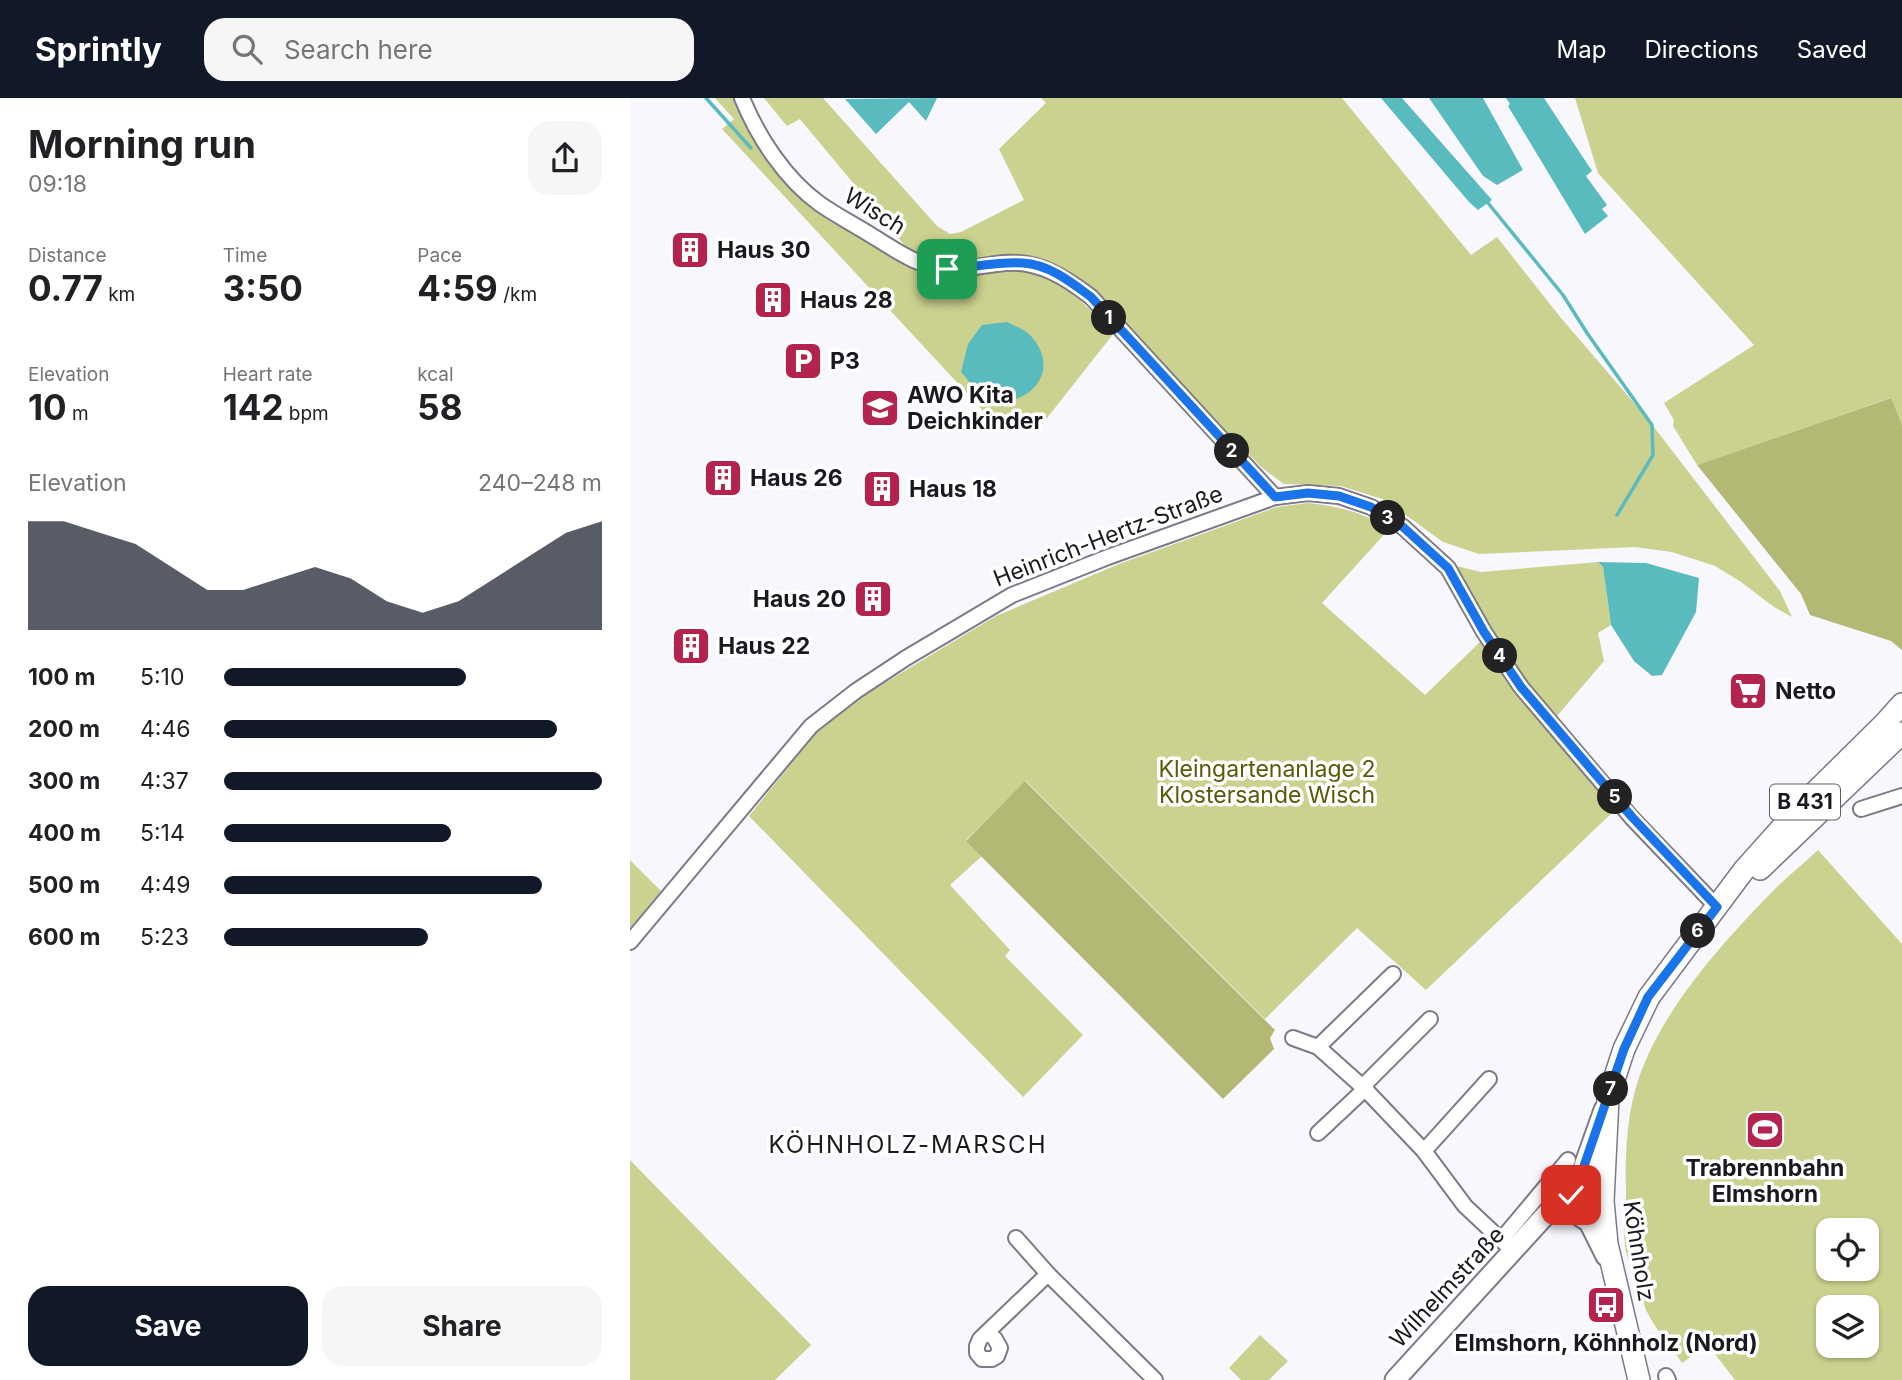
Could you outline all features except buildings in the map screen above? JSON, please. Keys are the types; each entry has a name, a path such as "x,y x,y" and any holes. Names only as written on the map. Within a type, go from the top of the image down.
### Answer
{"main road":[{"name":"B 431","path":"1717,907 1744,870 1786,822 1902,704"},
{"name":"B 431","path":"1717,907 1894,746 1902,733"},
{"name":"Köhnholz","path":"1639,1380 1607,1244 1603,1201 1608,1098 1624,1049 1648,997 1717,907"},
{"path":"1608,1098 1569,1205 1589,1222 1600,1241 1614,1279"},
{"name":"Wilhelmstraße","path":"1400,1378 1507,1246 1569,1205 1591,1208 1603,1201"}],"street":[{"name":"Wisch","path":"742,98 789,176 819,204 902,255 924,265 947,269 1026,263 1048,269 1091,297 1275,497"},
{"name":"Heinrich-Hertz-Straße","path":"630,942 811,726 856,691 943,634 1012,595 1108,557 1275,497 1318,494 1339,496 1371,507 1403,527 1448,568 1484,632 1521,687 1632,817 1717,907"},
{"path":"1861,809 1902,796"},
{"path":"1318,1046 1393,974"},
{"path":"1318,1133 1365,1089 1367,1082 1430,1020"},
{"path":"1293,1038 1318,1046 1365,1089 1424,1151 1465,1206 1507,1246 1568,1160"},
{"path":"1424,1151 1489,1079"},
{"path":"1016,1238 1048,1274 1155,1380"},
{"path":"988,1332 1048,1274"}],"green space":[{"path":"715,98 737,98 816,209 909,266 949,276 1026,269 1060,281 1114,333 1036,432 1020,415 1002,431 722,129 734,119"},
{"path":"764,98 823,98 937,226 950,234 961,232 1024,200 999,149 1046,103 1041,98 1342,98 1471,255 1497,237 1561,318 1647,418 1780,591 1792,617 1715,566 1672,552 1635,547 1479,554 1443,542 1385,500 1341,486 1284,484 1261,467 1115,313 1075,278 1061,269 1030,258 953,264 931,260 914,252 906,247 800,119 787,126"},
{"path":"1575,98 1902,98 1902,425 1890,398 1697,465 1673,426 1674,420 1664,403 1754,345 1598,173"},
{"path":"1891,398 1902,425 1902,650 1891,641 1810,615 1801,594 1697,465"},
{"name":"Kleingartenanlage 2 Klostersande Wisch","path":"1308,503 1350,511 1390,528 1322,603 1425,695 1481,641 1511,686 1615,810 1426,990 1357,928 1265,1019 1026,781 966,840 983,855 950,885 1010,950 1005,956 1083,1035 1023,1097 749,816 816,733 861,697 996,616 1119,564 1277,507"},
{"path":"1598,562 1603,567 1611,625 1598,633 1604,661 1557,716 1524,682 1444,563 1481,572"},
{"path":"1025,781 1275,1030 1270,1038 1274,1049 1223,1099 966,841"},
{"name":"Trabrennbahn Elmshorn","path":"1818,850 1902,944 1902,1380 1735,1380 1708,1345 1682,1363 1646,1310 1641,1286 1627,1255 1624,1233 1628,1126 1634,1094 1645,1062 1656,1038 1686,991 1722,945 1779,885"},
{"path":"630,860 661,891 630,928"},
{"path":"630,1160 811,1345 775,1380 630,1380"},
{"path":"1260,1335 1288,1361 1269,1380 1241,1380 1229,1368"}],"water":[{"path":"937,98 926,121 909,102 876,134 845,99"},
{"path":"1381,98 1402,98 1492,200 1478,210 1469,202"},
{"path":"1429,98 1483,98 1523,170 1497,185 1483,176"},
{"path":"1506,98 1544,98 1592,171 1586,176 1607,205 1602,209 1608,216 1585,234 1508,106 1510,104"},
{"path":"1007,322 1030,335 1040,350 1043,364 1041,376 1034,387 1024,395 1011,400 997,400 980,394 961,372 968,344 982,325"},
{"path":"1598,562 1646,563 1699,578 1696,612 1662,675 1652,676 1634,661 1611,625 1603,567"}],"waterway":[{"path":"706,98 751,148"},
{"path":"1488,203 1563,295 1652,425 1653,455 1617,515"}],"place":[{"name":"Haus 30","path":"690,250"},
{"name":"Haus 28","path":"773,300"},
{"name":"P3","path":"803,361"},
{"name":"AWO Kita Deichkinder","path":"880,408"},
{"name":"Haus 26","path":"723,478"},
{"name":"Haus 18","path":"882,489"},
{"name":"Haus 20","path":"873,599"},
{"name":"Haus 22","path":"691,646"},
{"name":"Netto","path":"1748,691"},
{"name":"Trabrennbahn Elmshorn","path":"1765,1130"},
{"name":"Elmshorn, Köhnholz (Nord)","path":"1606,1305"}],"district":[{"name":"KÖHNHOLZ-MARSCH","path":"908,1145"}],"route":[{"path":"947,269 1005,263 1026,263 1048,269 1091,297 1275,497 1308,493 1339,496 1371,507 1403,527 1448,568 1484,632 1521,687 1632,817 1717,907 1648,997 1624,1049 1583,1169 1562,1198 1571,1195"}]}
